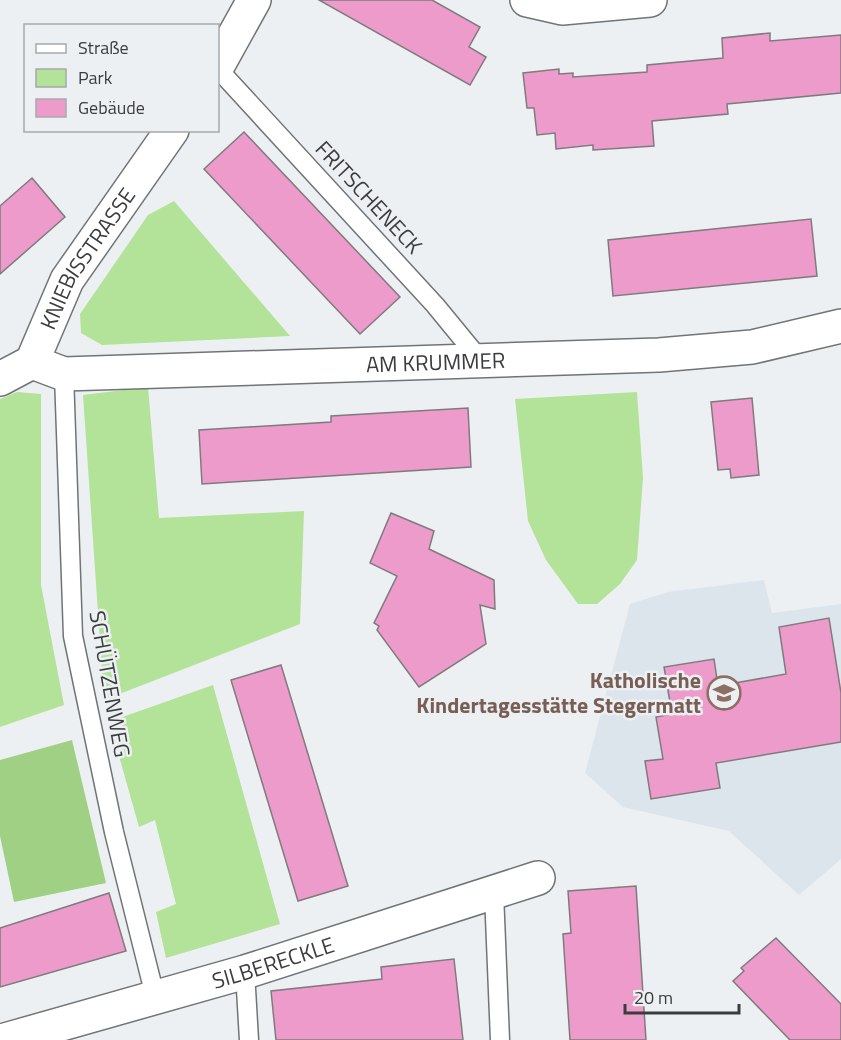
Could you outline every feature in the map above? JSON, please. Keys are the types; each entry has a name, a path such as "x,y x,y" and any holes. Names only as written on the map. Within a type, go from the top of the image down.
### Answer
{"street":[{"path":"527,0 562,8 650,0"},
{"path":"219,65 250,1"},
{"name":"KNIEBISSTRASSE","path":"32,362 67,280 171,132"},
{"name":"AM KRUMMER","path":"32,362 64,374 659,355 752,347 841,326"},
{"path":"0,379 32,362"},
{"name":"SILBERECKLE","path":"5,1040 244,972 538,878"}],"lane":[{"name":"FRITSCHENECK","path":"219,68 435,304 481,361"},
{"name":"SCHÜTZENWEG","path":"64,374 73,636 114,832 155,996"},
{"path":"494,893 500,1040"},
{"path":"244,972 249,1040"}],"shaded area":[{"name":"Katholische Kindertagesstätte Stegermatt","path":"764,580 772,613 841,604 841,859 799,895 729,831 623,807 585,773 630,604 668,592"}],"green space":[{"path":"174,201 290,336 102,345 81,333 80,314 148,215"},
{"path":"148,387 159,518 304,511 300,624 104,700 83,395"},
{"path":"17,392 41,394 41,585 64,705 0,727 0,399"},
{"path":"637,392 643,478 637,560 620,584 597,604 578,604 546,560 528,521 515,399"},
{"path":"213,685 280,924 166,958 156,912 176,904 155,820 139,827 119,756 114,720"},
{"path":"72,740 106,883 14,902 0,836 0,760"}],"building":[{"path":"319,0 432,0 480,27 469,47 486,57 470,85"},
{"path":"770,33 770,41 841,35 841,93 727,104 728,114 652,121 654,146 593,150 593,145 556,149 555,133 537,135 534,108 527,108 523,73 559,69 559,74 573,73 573,77 647,72 647,65 723,58 722,38"},
{"path":"244,132 400,297 360,334 204,169"},
{"path":"32,178 65,217 0,274 0,206"},
{"path":"811,219 817,276 613,296 608,240"},
{"path":"752,398 759,475 731,478 730,469 718,470 711,402"},
{"path":"468,408 471,467 202,484 199,430 331,422 331,416"},
{"path":"391,513 434,531 429,549 494,580 495,609 480,605 486,644 419,687 377,630 379,626 374,623 397,576 370,563"},
{"path":"829,618 841,693 841,742 716,763 720,788 651,799 645,761 663,759 656,717 672,714 664,667 714,659 718,686 786,674 779,627"},
{"path":"281,665 348,886 298,901 231,680"},
{"path":"636,886 646,1040 570,1040 563,934 571,933 568,891"},
{"path":"109,893 126,951 0,987 0,928"},
{"path":"776,938 841,1004 841,1040 790,1040 733,981 744,971 741,968"},
{"path":"454,959 463,1040 276,1040 271,991 382,979 381,967"}],"place":[{"name":"Katholische Kindertagesstätte Stegermatt","path":"724,693"}]}
